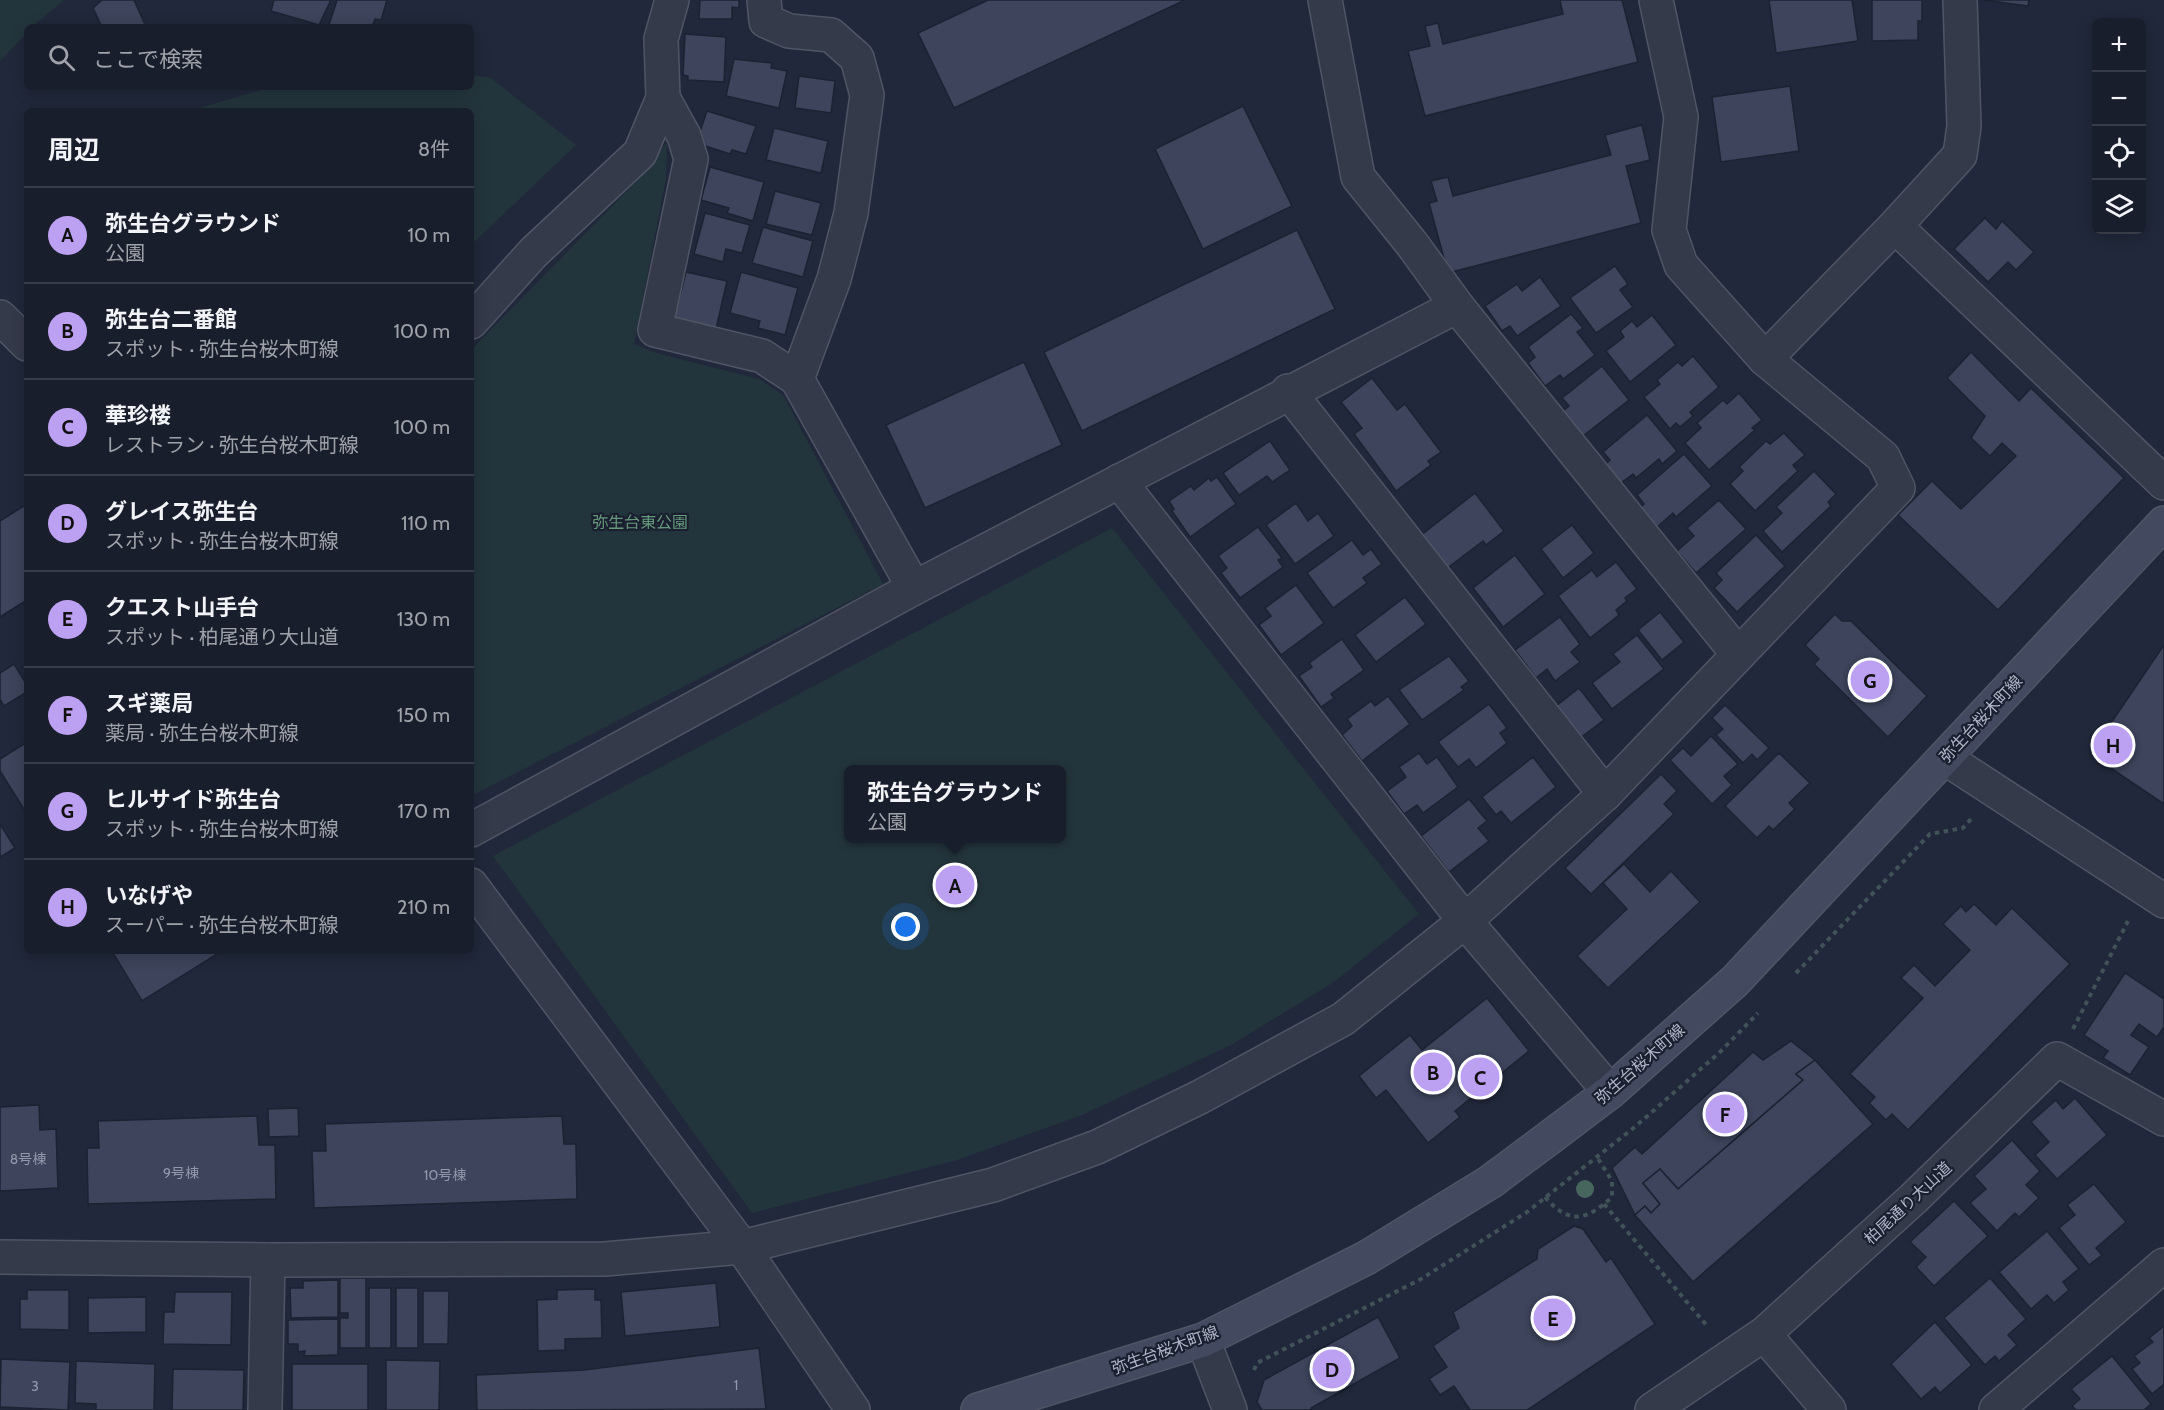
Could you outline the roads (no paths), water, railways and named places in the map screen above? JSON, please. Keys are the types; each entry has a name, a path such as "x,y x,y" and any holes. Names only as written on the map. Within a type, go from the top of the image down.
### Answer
{"main road":[{"name":"弥生台桜木町線","path":"978,1410 1203,1340 1366,1258 1490,1182 1610,1092 1735,981 2164,523"}],"street":[{"path":"474,319 533,254 640,153 663,98 661,39 672,0"},
{"path":"764,0 766,21 789,31 831,35 857,58 867,95 851,213 834,279 797,379"},
{"path":"1325,0 1358,177 1412,244 1457,306 1737,652"},
{"path":"0,1257 268,1260 605,1259 742,1247 993,1185 1097,1147 1200,1097 1343,1019 1465,921 1605,794 1737,652 1898,488 1883,457 1765,359 1681,265 1669,230 1681,117 1656,0"},
{"path":"1765,359 1895,226 1959,155 1964,126 1960,0"},
{"path":"663,98 684,136 691,159 655,330 762,356 797,379 914,588"},
{"path":"1895,226 2164,483"},
{"path":"474,828 914,588 1288,391 1457,306"},
{"path":"0,317 24,341"},
{"path":"1288,391 1605,794"},
{"path":"1119,482 1465,921 1610,1092"},
{"path":"1945,758 2154,895"},
{"path":"474,889 742,1247 853,1410"},
{"name":"柏尾通り大山道","path":"1652,1410 1764,1334 1913,1199 2057,1059 2164,1119"},
{"path":"265,1410 268,1260"},
{"path":"1996,1410 2164,1265"},
{"path":"1764,1334 1828,1410"},
{"path":"1203,1340 1230,1410"}],"place":[{"name":"ヒルサイド弥生台","path":"1870,680"},
{"name":"いなげや","path":"2113,745"},
{"name":"弥生台グラウンド","path":"955,885"},
{"name":"弥生台二番館","path":"1433,1072"},
{"name":"華珍楼","path":"1480,1077"},
{"name":"スギ薬局","path":"1725,1114"},
{"name":"クエスト山手台","path":"1553,1318"},
{"name":"グレイス弥生台","path":"1332,1369"}],"park label":[{"name":"弥生台東公園","path":"640,522"}]}
